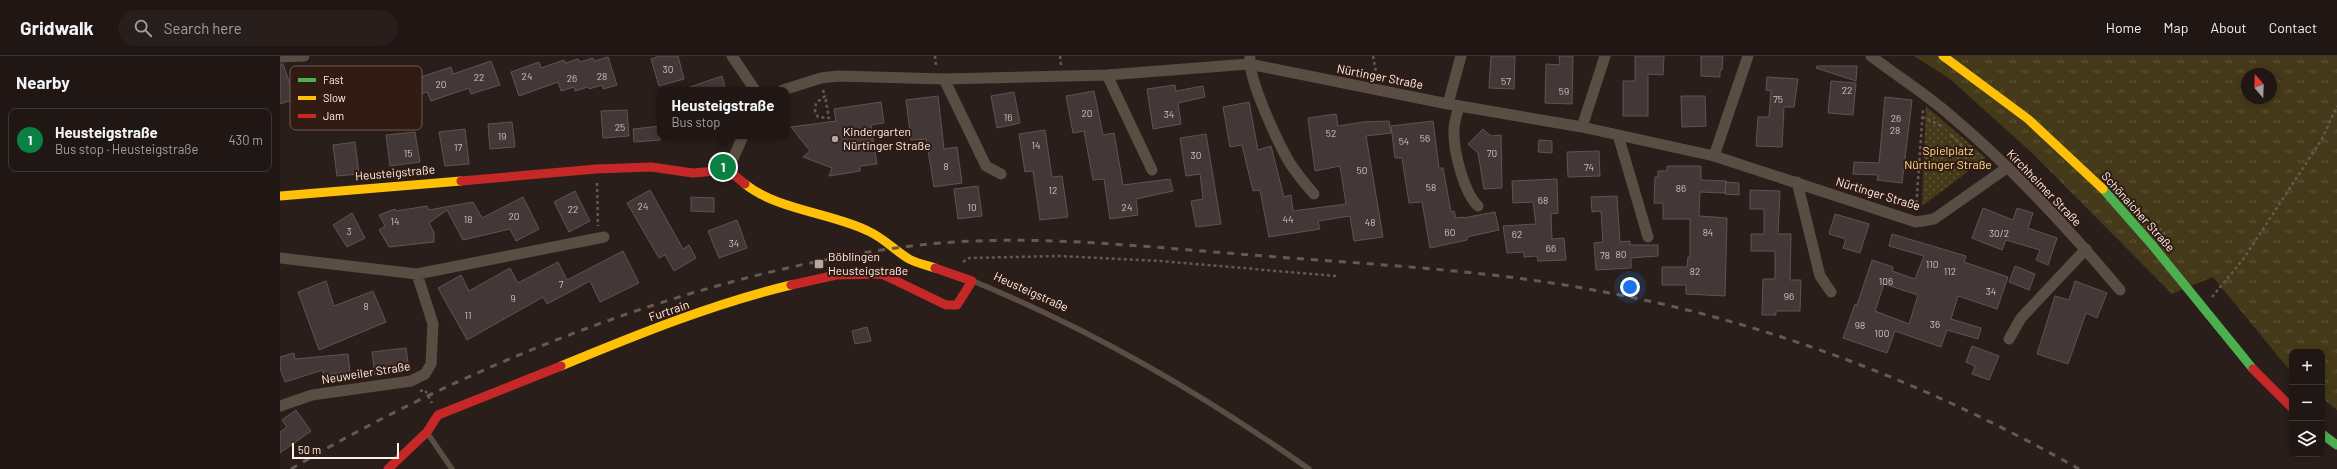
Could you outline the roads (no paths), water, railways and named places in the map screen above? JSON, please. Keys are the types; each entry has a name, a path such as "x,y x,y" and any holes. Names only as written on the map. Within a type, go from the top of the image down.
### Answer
{"street":[{"path":"280,57 304,56"},
{"path":"732,56 753,87"},
{"path":"1448,104 1461,56"},
{"path":"1582,127 1605,56"},
{"path":"1714,156 1748,56"},
{"name":"Kirchheimer Straße","path":"1871,56 1951,115 2008,167 2086,249 2120,290"},
{"name":"Schönaicher Straße","path":"1943,56 1968,72 2031,121 2094,180 2152,244 2254,369 2289,405"},
{"path":"1250,60 1262,101 1285,154 1314,194"},
{"name":"Nürtinger Straße","path":"789,88 821,78 838,76 944,79 1107,75 1250,60 1380,90 1448,104 1582,127 1714,156 1916,222 1934,219 2008,167"},
{"path":"1107,75 1152,170"},
{"path":"944,79 986,166 1001,174"},
{"path":"1459,106 1454,130 1457,154 1466,187 1473,201 1478,206"},
{"path":"1618,135 1648,237"},
{"path":"728,170 742,139"},
{"name":"Heusteigstraße","path":"280,196 596,169 651,167 693,173 728,170 751,189 786,204 867,230 890,243 909,259 972,280"},
{"path":"1797,182 1820,276 1831,292"},
{"path":"280,258 417,274 604,237"},
{"path":"2009,339 2021,318 2086,249"},
{"name":"Neuweiler Straße","path":"280,406 312,395 411,381 425,374 431,364 433,324 417,274"},
{"name":"Furtrain","path":"427,432 438,415 659,326 762,292 836,275 882,274 946,305 957,305 964,296 972,280"},
{"path":"388,469 427,432"},
{"path":"2325,436 2337,445"}],"lane":[{"name":"Heusteigstraße","path":"972,280 1047,312 1161,372 1242,422 1309,469"},
{"path":"427,432 452,469"}],"railway":[{"path":"291,469 359,431 432,394 506,360 583,330 662,303 740,280 819,261 896,248 940,243 1029,240 1118,244 1462,272 1546,282 1652,302 1779,336 1841,358 1962,408 2079,469"}],"place":[{"name":"Kindergarten Nürtinger Straße","path":"835,139"},
{"name":"Heusteigstraße","path":"723,167"},
{"name":"Böblingen Heusteigstraße","path":"819,264"}],"park label":[{"name":"Spielplatz Nürtinger Straße","path":"1948,158"}]}
